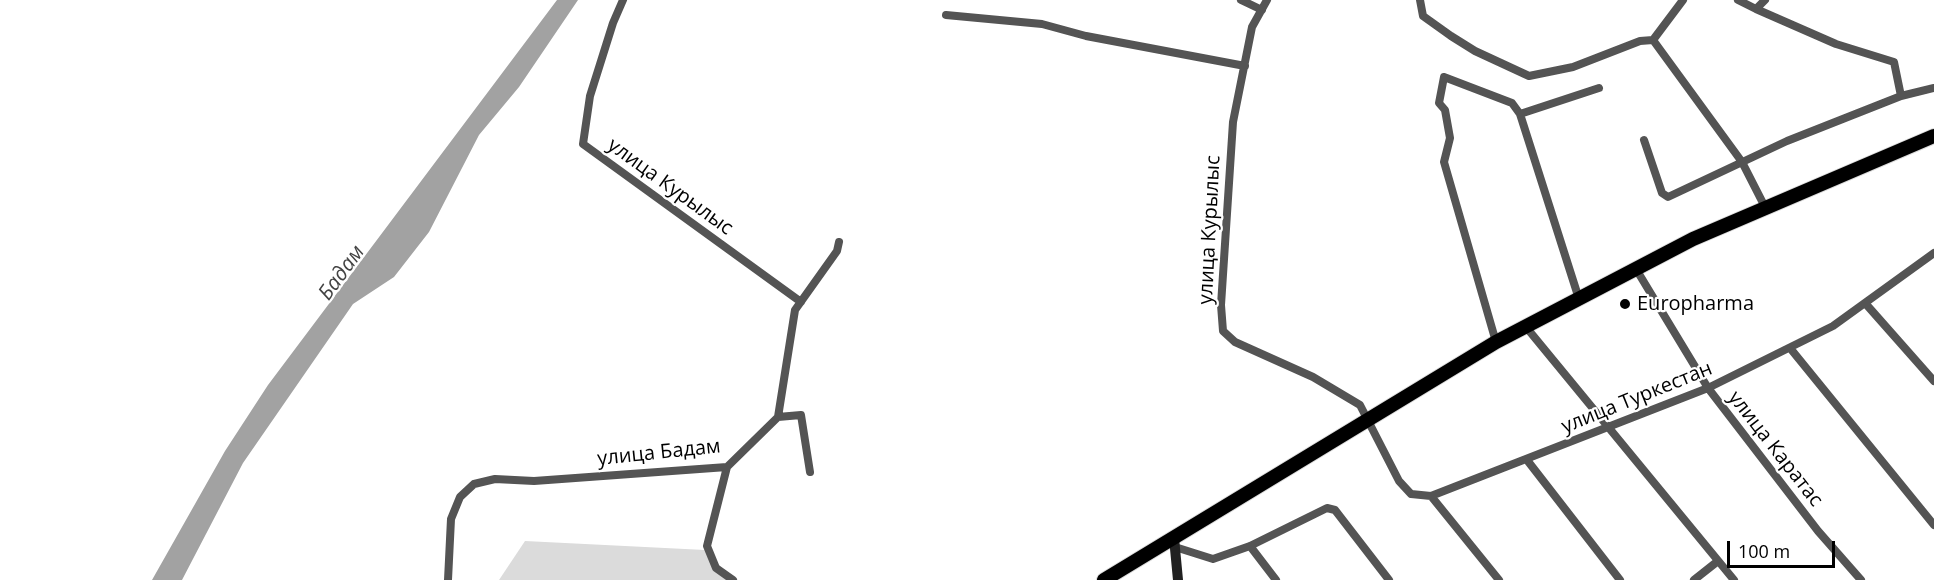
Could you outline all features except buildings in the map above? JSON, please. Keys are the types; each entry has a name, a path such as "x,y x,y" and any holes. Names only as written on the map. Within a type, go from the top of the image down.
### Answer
{"highway":[{"path":"1104,580 1174,542 1367,420 1496,342 1693,239 1934,136"}],"street":[{"name":"улица Курылыс","path":"623,0 613,23 590,96 583,144 801,302"},
{"path":"1241,0 1262,10"},
{"name":"улица Курылыс","path":"1267,0 1252,27 1233,122 1221,305 1223,331 1235,342 1350,396 1360,405 1367,420"},
{"path":"1420,0 1423,16 1451,36 1475,51 1529,76 1573,66 1640,40 1653,40"},
{"path":"1653,40 1683,0"},
{"path":"1738,0 1836,44 1894,62 1900,96"},
{"path":"1756,9 1765,0"},
{"path":"946,15 1042,24 1086,36 1245,66"},
{"path":"1653,40 1742,162 1766,209"},
{"path":"1496,342 1444,162 1450,138 1445,110 1438,103 1444,77 1512,103 1520,114 1580,299"},
{"path":"1520,114 1599,88"},
{"path":"1644,140 1662,193 1668,197 1787,141 1900,96 1934,88"},
{"path":"810,472 801,415 778,417 795,310 837,251 839,242"},
{"name":"улица Туркестан","path":"1431,496 1708,388 1791,348 1833,326 1934,253"},
{"name":"улица Каратас","path":"1636,269 1708,388 1818,531 1861,580"},
{"path":"1865,303 1934,381"},
{"path":"1526,327 1734,580"},
{"path":"1791,348 1934,525"},
{"name":"улица Бадам","path":"448,580 451,519 460,497 474,484 495,478 534,480 727,467 778,417"},
{"path":"1367,420 1399,481 1411,494 1431,496 1499,580"},
{"path":"1527,460 1620,580"},
{"path":"727,467 707,546 716,568 733,580"},
{"path":"1178,580 1174,542 1213,559 1250,546 1327,508 1335,510 1389,580"},
{"path":"1250,546 1276,580"},
{"path":"1694,580 1718,561"}],"shaded area":[{"path":"557,0 578,0 519,87 479,135 429,232 394,277 353,304 243,463 182,580 152,580 225,451 268,385"},
{"path":"525,541 705,550 733,580 499,580"}],"place":[{"name":"Europharma","path":"1625,304"}],"water label":[{"name":"Бадам","path":"342,273"}]}
